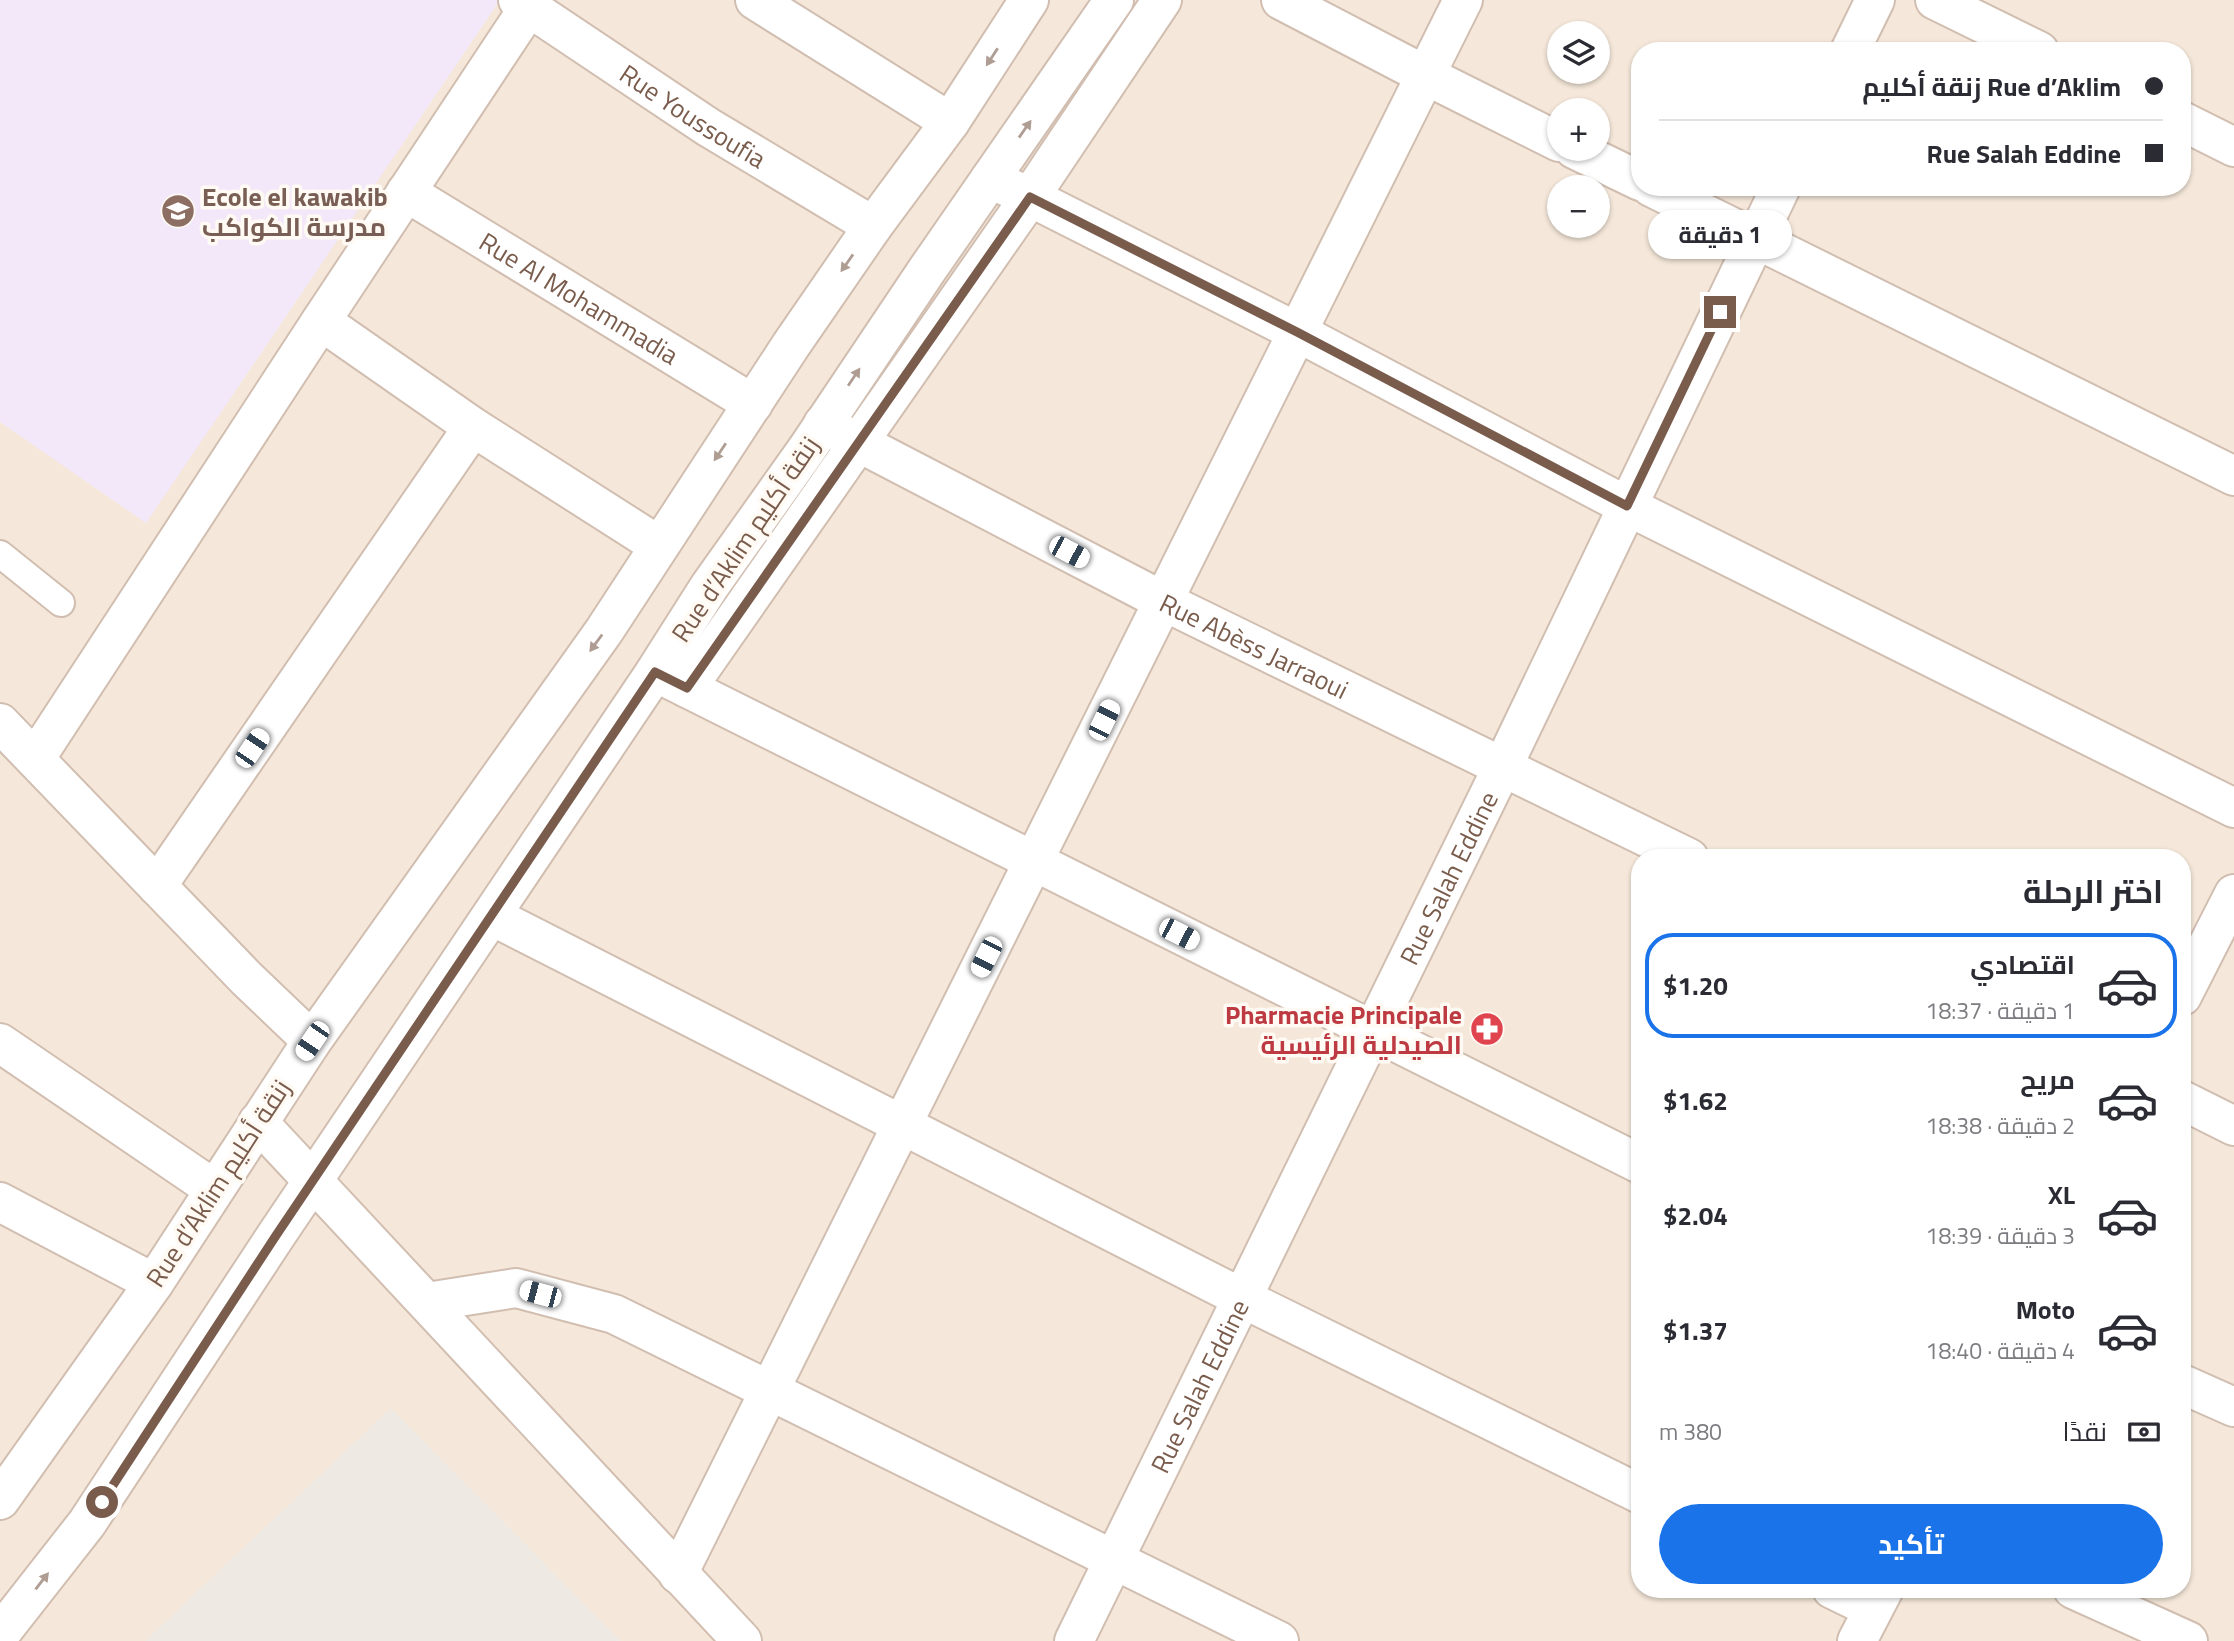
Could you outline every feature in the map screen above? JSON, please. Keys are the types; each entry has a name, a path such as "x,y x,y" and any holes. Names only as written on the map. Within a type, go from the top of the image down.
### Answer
{"street":[{"path":"755,0 950,122"},
{"name":"Rue d’Aklim زنقة أكليم","path":"0,1500 154,1283 312,1041 604,631 658,545 873,226 950,122 1029,0"},
{"name":"Rue d’Aklim زنقة أكليم","path":"0,1634 87,1523 492,916 671,680 709,587 1114,0"},
{"path":"1162,0 1030,197 858,443 671,680 1631,1160"},
{"path":"1281,0 1547,136"},
{"path":"678,1574 1463,0"},
{"path":"1854,42 1875,0"},
{"path":"1935,0 2021,42"},
{"path":"35,759 406,192 524,4"},
{"name":"Rue Youssoufia","path":"524,4 708,127 873,226"},
{"path":"2191,126 2234,147"},
{"path":"1599,161 1631,177"},
{"path":"990,178 1297,332 1627,506 2234,808"},
{"name":"Rue Al Mohammadia","path":"406,192 753,404"},
{"path":"1669,196 2234,477"},
{"name":"Rue Salah Eddine","path":"1074,1641 1503,766 1776,196"},
{"path":"321,321 473,427 658,545"},
{"name":"Rue Abèss Jarraoui","path":"822,424 1163,601 1671,849"},
{"path":"157,886 473,427"},
{"path":"0,723 247,979 312,1041"},
{"path":"2191,978 2234,894"},
{"path":"492,916 1242,1298 1631,1490"},
{"path":"0,1043 214,1189"},
{"path":"2191,1104 2234,1126"},
{"path":"258,1122 742,1641"},
{"path":"0,1202 154,1283"},
{"path":"427,1302 516,1287 614,1314 1279,1641"},
{"path":"2191,1388 2234,1407"},
{"path":"1847,1598 1871,1613"},
{"path":"2093,1598 2188,1641"}],"lane":[{"path":"0,554 61,603"}],"shaded area":[{"path":"0,0 2234,0 2234,1641 0,1641"},
{"name":"Ecole el kawakib مدرسة الكواكب","path":"0,0 500,0 146,523 0,422"},
{"path":"391,1408 621,1641 145,1641"}],"place":[{"name":"Ecole el kawakib مدرسة الكواكب","path":"178,211"},
{"name":"Pharmacie Principale الصيدلية الرئيسية","path":"1487,1029"}],"route":[{"path":"102,1502 275,1237 655,672 687,688 1030,197 1297,332 1627,506 1720,312"}]}
